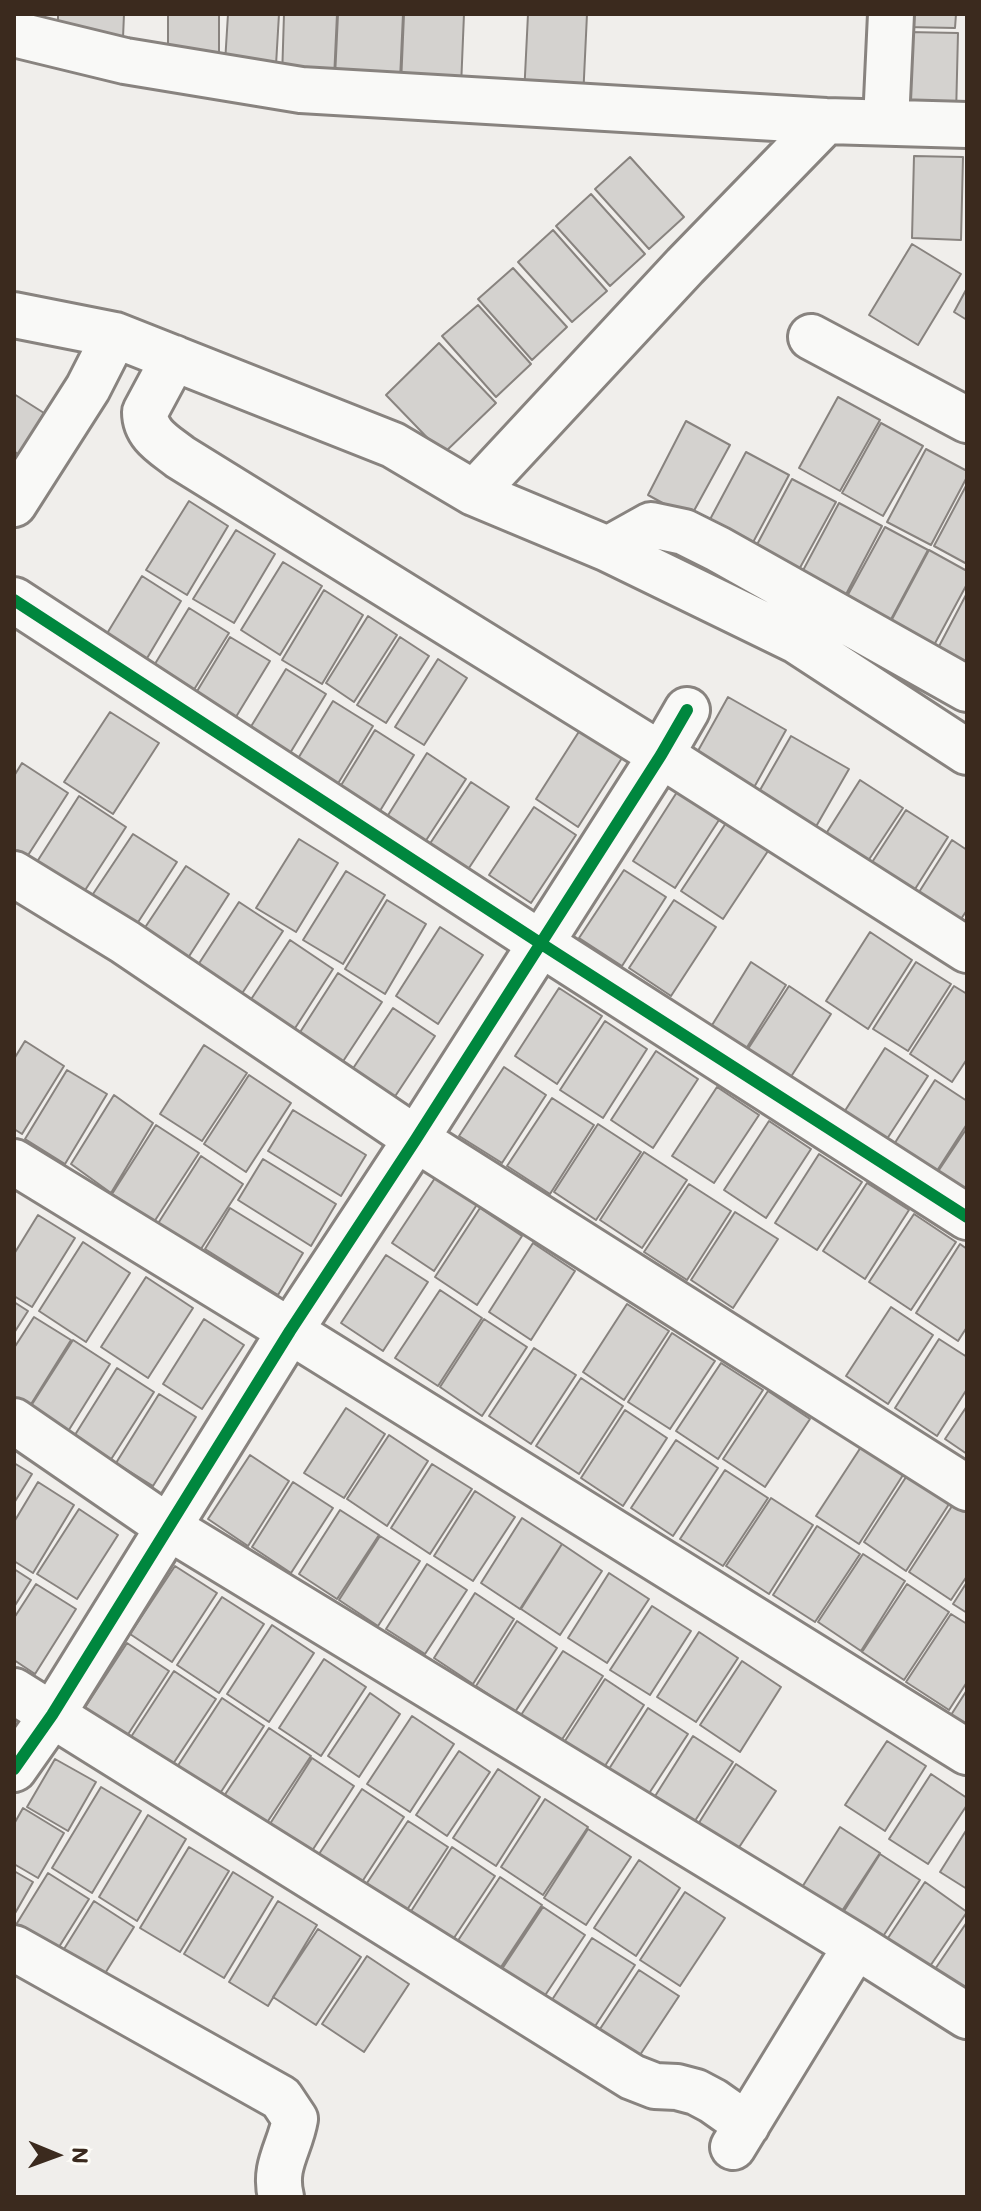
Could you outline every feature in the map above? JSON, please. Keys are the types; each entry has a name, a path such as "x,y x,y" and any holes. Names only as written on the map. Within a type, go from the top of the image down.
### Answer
{"street":[{"path":"886,122 891,14"},
{"path":"14,34 125,61 301,90 826,121 967,125"},
{"path":"474,493 674,278 826,121"},
{"path":"14,315 106,352 174,358 393,445 474,493 608,549 797,641 967,752"},
{"path":"811,337 967,420"},
{"path":"106,352 151,402"},
{"path":"14,504 106,352"},
{"path":"174,358 145,412 151,434 180,457 661,755 967,950"},
{"path":"608,549 651,525 684,532 967,689"},
{"path":"14,600 967,1217"},
{"path":"14,1769 52,1715 290,1331 416,1139 687,710"},
{"path":"14,874 125,942 416,1139 967,1488"},
{"path":"14,1162 967,1752"},
{"path":"14,1421 168,1527 967,2016"},
{"path":"14,1691 632,2077 655,2086 696,2092 713,2101 740,2136 856,1946"},
{"path":"14,1948 281,2098 295,2119 293,2134 279,2166 281,2197"}],"building":[{"path":"58,14 124,14 123,38 58,37"},
{"path":"168,14 219,14 219,63 168,64"},
{"path":"228,14 279,14 276,65 225,63"},
{"path":"284,14 337,14 334,79 282,78"},
{"path":"338,14 403,14 400,80 335,77"},
{"path":"404,14 464,14 461,87 401,84"},
{"path":"528,14 587,14 583,99 524,96"},
{"path":"906,14 956,14 955,28 906,27"},
{"path":"908,32 958,33 956,116 906,115"},
{"path":"914,156 963,157 961,240 912,238"},
{"path":"630,157 684,217 649,249 595,189"},
{"path":"591,194 645,254 610,286 556,226"},
{"path":"553,230 607,291 572,322 518,262"},
{"path":"912,244 961,274 918,345 869,315"},
{"path":"513,268 567,327 532,360 478,299"},
{"path":"967,288 967,320 954,312"},
{"path":"478,305 531,364 496,397 442,336"},
{"path":"439,343 496,403 443,454 386,395"},
{"path":"14,394 44,413 19,455 14,451"},
{"path":"838,397 880,420 840,491 799,468"},
{"path":"686,421 730,445 690,518 648,495"},
{"path":"881,423 923,446 883,516 842,493"},
{"path":"926,449 967,471 967,477 931,545 887,522"},
{"path":"746,452 789,475 750,548 707,525"},
{"path":"792,479 836,502 796,575 753,552"},
{"path":"967,484 967,564 934,546"},
{"path":"189,501 228,526 187,595 146,570"},
{"path":"839,503 882,526 843,600 800,576"},
{"path":"885,527 928,550 889,623 845,600"},
{"path":"236,530 275,554 234,623 193,599"},
{"path":"929,550 967,571 967,584 933,647 890,623"},
{"path":"283,562 322,586 280,655 241,630"},
{"path":"142,576 181,601 140,670 100,645"},
{"path":"324,590 363,615 322,684 282,660"},
{"path":"967,593 967,669 936,652"},
{"path":"189,608 229,633 187,701 147,677"},
{"path":"368,616 397,635 354,702 326,683"},
{"path":"230,637 270,661 228,730 188,706"},
{"path":"400,637 429,656 386,723 357,705"},
{"path":"438,659 467,678 424,745 395,727"},
{"path":"286,669 326,694 284,763 244,738"},
{"path":"728,697 786,730 752,791 694,758"},
{"path":"333,701 373,726 331,795 291,770"},
{"path":"110,712 159,743 113,814 64,782"},
{"path":"375,730 414,755 372,824 332,800"},
{"path":"580,730 622,758 578,827 536,799"},
{"path":"791,736 849,769 814,830 756,797"},
{"path":"427,753 466,779 423,845 385,820"},
{"path":"22,763 68,793 23,863 14,857 14,776"},
{"path":"860,780 903,808 864,867 822,840"},
{"path":"471,782 509,807 465,874 427,848"},
{"path":"677,792 719,820 675,888 633,861"},
{"path":"79,796 126,827 80,898 33,868"},
{"path":"534,807 576,835 531,903 489,875"},
{"path":"906,810 948,837 910,897 867,870"},
{"path":"726,823 768,851 723,919 681,891"},
{"path":"133,834 177,862 133,930 89,900"},
{"path":"299,839 338,863 296,932 256,908"},
{"path":"952,840 967,850 967,910 955,928 914,900"},
{"path":"186,866 229,894 186,961 142,932"},
{"path":"624,870 666,897 622,966 579,938"},
{"path":"346,871 385,895 343,964 303,940"},
{"path":"387,900 426,924 385,994 345,969"},
{"path":"674,900 716,927 671,996 629,968"},
{"path":"239,902 283,931 239,998 196,968"},
{"path":"440,927 483,955 438,1024 396,996"},
{"path":"870,932 912,960 868,1029 826,1001"},
{"path":"290,940 333,969 290,1036 246,1007"},
{"path":"751,962 786,985 744,1052 709,1030"},
{"path":"916,962 951,984 908,1051 873,1029"},
{"path":"338,973 382,1002 338,1069 295,1040"},
{"path":"789,986 831,1014 787,1083 744,1055"},
{"path":"954,986 967,994 967,1059 952,1082 910,1054"},
{"path":"559,988 602,1016 557,1084 515,1056"},
{"path":"393,1008 435,1036 390,1104 348,1076"},
{"path":"605,1021 647,1049 603,1118 560,1090"},
{"path":"25,1041 64,1066 22,1134 14,1129 14,1059"},
{"path":"204,1045 247,1073 202,1141 160,1114"},
{"path":"885,1048 928,1076 883,1145 841,1117"},
{"path":"656,1051 698,1079 653,1148 611,1120"},
{"path":"504,1067 546,1095 502,1163 459,1136"},
{"path":"67,1070 107,1094 65,1164 25,1139"},
{"path":"249,1075 291,1103 246,1172 204,1144"},
{"path":"935,1080 967,1101 967,1124 933,1177 891,1149"},
{"path":"717,1087 759,1115 714,1183 672,1156"},
{"path":"114,1095 153,1123 111,1193 71,1164"},
{"path":"552,1098 594,1125 550,1194 507,1166"},
{"path":"293,1110 366,1155 341,1196 268,1151"},
{"path":"769,1121 811,1149 766,1218 724,1190"},
{"path":"598,1124 641,1152 596,1220 554,1192"},
{"path":"156,1125 199,1153 154,1222 112,1194"},
{"path":"967,1128 967,1201 933,1179"},
{"path":"644,1152 687,1180 642,1248 600,1220"},
{"path":"819,1154 862,1182 817,1250 775,1223"},
{"path":"201,1156 243,1184 199,1252 157,1225"},
{"path":"263,1159 336,1204 311,1246 238,1200"},
{"path":"437,1175 478,1203 434,1271 392,1243"},
{"path":"867,1183 909,1210 865,1279 823,1251"},
{"path":"689,1184 731,1211 687,1280 644,1252"},
{"path":"230,1208 303,1253 278,1295 205,1249"},
{"path":"480,1208 522,1236 477,1305 435,1277"},
{"path":"735,1212 778,1239 733,1308 691,1280"},
{"path":"914,1214 956,1242 911,1310 869,1282"},
{"path":"38,1215 75,1238 32,1307 14,1296 14,1254"},
{"path":"83,1242 130,1273 86,1342 39,1311"},
{"path":"533,1243 575,1271 531,1340 489,1312"},
{"path":"960,1244 967,1249 967,1327 958,1341 916,1313"},
{"path":"386,1255 428,1282 383,1351 341,1323"},
{"path":"146,1277 193,1308 148,1378 101,1347"},
{"path":"440,1290 482,1318 438,1386 395,1358"},
{"path":"14,1302 28,1311 14,1333"},
{"path":"627,1304 669,1331 624,1400 583,1372"},
{"path":"891,1307 933,1335 888,1404 846,1376"},
{"path":"34,1317 71,1340 28,1409 14,1400 14,1348"},
{"path":"204,1319 244,1345 202,1409 163,1384"},
{"path":"484,1319 527,1347 482,1416 440,1387"},
{"path":"672,1333 715,1361 670,1429 628,1402"},
{"path":"939,1339 967,1357 967,1389 937,1436 895,1408"},
{"path":"73,1340 110,1364 67,1433 29,1409"},
{"path":"534,1348 576,1375 531,1444 489,1416"},
{"path":"721,1363 763,1390 718,1459 676,1431"},
{"path":"117,1368 154,1392 110,1461 73,1438"},
{"path":"581,1378 623,1406 579,1474 536,1446"},
{"path":"768,1391 810,1419 765,1487 723,1459"},
{"path":"159,1394 196,1417 153,1486 116,1463"},
{"path":"967,1406 967,1454 945,1439"},
{"path":"346,1408 385,1434 344,1498 304,1473"},
{"path":"625,1410 667,1438 623,1506 581,1478"},
{"path":"389,1435 428,1461 387,1526 347,1499"},
{"path":"676,1440 718,1468 673,1536 631,1508"},
{"path":"861,1447 903,1475 859,1544 816,1516"},
{"path":"250,1455 289,1481 248,1546 208,1519"},
{"path":"14,1463 32,1474 14,1503"},
{"path":"432,1464 472,1489 430,1554 391,1528"},
{"path":"725,1470 768,1498 723,1566 680,1539"},
{"path":"908,1474 951,1501 906,1571 864,1542"},
{"path":"38,1482 74,1505 33,1573 14,1561 14,1522"},
{"path":"293,1482 333,1508 291,1573 252,1547"},
{"path":"475,1491 515,1517 473,1581 434,1556"},
{"path":"771,1498 813,1525 769,1594 726,1566"},
{"path":"954,1503 967,1512 967,1576 951,1600 909,1572"},
{"path":"79,1509 118,1535 77,1599 37,1574"},
{"path":"340,1510 379,1535 337,1599 299,1574"},
{"path":"522,1518 562,1544 520,1609 481,1583"},
{"path":"817,1526 860,1554 815,1622 773,1595"},
{"path":"380,1536 420,1561 378,1626 339,1600"},
{"path":"562,1544 602,1571 560,1635 521,1609"},
{"path":"863,1554 905,1581 861,1651 818,1622"},
{"path":"427,1564 467,1590 425,1654 386,1629"},
{"path":"175,1566 217,1593 172,1662 130,1634"},
{"path":"14,1569 31,1580 14,1607"},
{"path":"609,1573 649,1599 607,1663 568,1638"},
{"path":"967,1582 967,1613 953,1604"},
{"path":"36,1584 76,1609 35,1674 14,1660 14,1618"},
{"path":"907,1584 949,1612 904,1680 862,1652"},
{"path":"475,1593 514,1619 473,1684 434,1658"},
{"path":"222,1597 264,1624 219,1693 177,1665"},
{"path":"652,1606 691,1631 650,1695 610,1670"},
{"path":"951,1614 967,1624 967,1682 949,1710 906,1682"},
{"path":"517,1621 557,1648 515,1712 476,1686"},
{"path":"272,1625 314,1653 269,1722 227,1694"},
{"path":"699,1632 738,1658 696,1722 657,1697"},
{"path":"127,1643 169,1671 125,1739 82,1712"},
{"path":"563,1651 603,1676 561,1741 521,1715"},
{"path":"324,1659 366,1687 321,1756 279,1728"},
{"path":"742,1661 781,1687 740,1752 700,1725"},
{"path":"174,1671 216,1699 171,1767 129,1740"},
{"path":"605,1679 644,1705 603,1769 563,1744"},
{"path":"967,1690 967,1726 951,1715"},
{"path":"370,1693 400,1714 359,1777 328,1756"},
{"path":"222,1698 264,1726 219,1795 177,1767"},
{"path":"648,1708 688,1734 646,1798 607,1772"},
{"path":"412,1716 454,1744 410,1812 367,1784"},
{"path":"269,1728 311,1756 266,1824 224,1796"},
{"path":"693,1736 733,1762 691,1827 652,1801"},
{"path":"887,1741 926,1766 885,1831 845,1805"},
{"path":"459,1751 490,1772 447,1836 416,1815"},
{"path":"312,1758 354,1786 310,1854 268,1827"},
{"path":"55,1759 96,1782 68,1831 27,1807"},
{"path":"736,1764 776,1791 734,1855 695,1829"},
{"path":"498,1769 540,1797 496,1866 453,1838"},
{"path":"931,1774 967,1798 967,1805 928,1864 889,1839"},
{"path":"101,1787 141,1811 92,1893 52,1868"},
{"path":"362,1789 404,1817 360,1885 317,1857"},
{"path":"545,1799 588,1827 543,1895 501,1867"},
{"path":"23,1808 64,1833 38,1878 14,1864 14,1824"},
{"path":"148,1815 186,1839 137,1921 99,1897"},
{"path":"408,1821 448,1847 403,1916 363,1889"},
{"path":"840,1827 880,1853 838,1917 799,1892"},
{"path":"588,1829 631,1857 586,1925 544,1898"},
{"path":"967,1829 967,1889 940,1872"},
{"path":"189,1847 229,1871 180,1952 140,1928"},
{"path":"452,1847 495,1876 450,1944 408,1916"},
{"path":"880,1854 920,1880 878,1944 839,1919"},
{"path":"639,1860 680,1888 636,1956 594,1928"},
{"path":"14,1871 33,1882 14,1915"},
{"path":"233,1872 273,1897 224,1978 184,1954"},
{"path":"48,1873 89,1899 49,1963 14,1928"},
{"path":"500,1877 542,1905 497,1973 455,1945"},
{"path":"925,1882 967,1912 924,1975 882,1947"},
{"path":"685,1892 725,1918 680,1986 640,1960"},
{"path":"94,1901 134,1927 94,1991 54,1965"},
{"path":"278,1901 317,1925 268,2006 229,1982"},
{"path":"543,1907 585,1935 540,2003 498,1975"},
{"path":"967,1922 967,2005 929,1978"},
{"path":"318,1929 361,1957 316,2025 273,1997"},
{"path":"592,1938 635,1965 590,2034 548,2006"},
{"path":"367,1956 409,1984 364,2052 322,2024"},
{"path":"639,1970 679,1996 634,2064 594,2038"}],"cycle path":[{"path":"14,600 967,1217"},
{"path":"14,1769 52,1715 290,1331 416,1139 687,710"}]}
